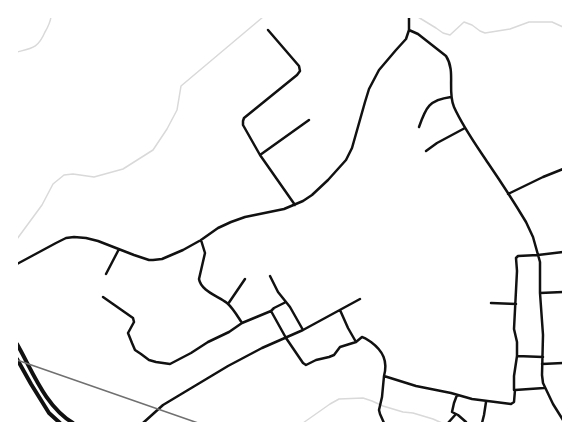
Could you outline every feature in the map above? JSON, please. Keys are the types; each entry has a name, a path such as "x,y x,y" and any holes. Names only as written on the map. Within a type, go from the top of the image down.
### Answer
{"main road":[{"path":"18,346 39,385 56,410 73,423"},
{"path":"17,359 49,412 60,423"}],"street":[{"path":"17,264 66,238 74,237 98,241 149,260 157,260 174,254 201,240 218,228 232,222 245,217 284,209 303,201 312,195 346,160 352,148 364,102 373,81 388,59 406,39 410,30 409,17"},
{"path":"268,30 300,66 300,71 247,115 243,121 245,129 260,155 295,205"},
{"path":"410,30 426,40 448,59 450,67 451,97 454,107 465,128 531,230 536,243 540,271 543,330 542,381 544,388 563,420"},
{"path":"419,127 424,114 432,103 451,97"},
{"path":"260,155 309,120"},
{"path":"426,151 437,143 465,128"},
{"path":"508,194 563,169"},
{"path":"201,240 205,253 199,281 206,289 228,304 242,323"},
{"path":"106,274 119,250"},
{"path":"384,376 416,386 486,402 511,404 514,402 514,376 518,342 514,329 517,271 516,258 518,256 563,252"},
{"path":"270,276 278,292 290,307 303,330"},
{"path":"228,304 245,279"},
{"path":"540,293 563,292"},
{"path":"103,297 133,318 134,322 128,330 128,334 135,350 149,360 165,364 173,364 242,323 286,302"},
{"path":"143,423 163,405 238,360 303,330 360,299"},
{"path":"491,303 516,304"},
{"path":"271,310 286,338 303,363 306,365 316,360 334,355 340,347 356,342 360,338 364,338 380,349 386,368 379,410 384,423"},
{"path":"340,310 356,342"},
{"path":"517,356 543,357"},
{"path":"542,364 563,363"},
{"path":"514,390 544,388"},
{"path":"457,395 452,412 466,422"},
{"path":"482,423 486,402"},
{"path":"448,423 456,414"}],"waterway":[{"path":"17,52 31,48 40,41 48,27 51,17"},
{"path":"17,239 42,205 53,184 64,175 73,174 94,177 123,169 153,150 167,129 177,110 181,86 263,17"},
{"path":"418,17 443,33 450,35 464,22 485,33 510,29 529,22 552,22 563,27"},
{"path":"303,423 339,399 363,398 383,406 403,412 413,413 442,423"}],"railway":[{"path":"17,360 198,423"}]}
